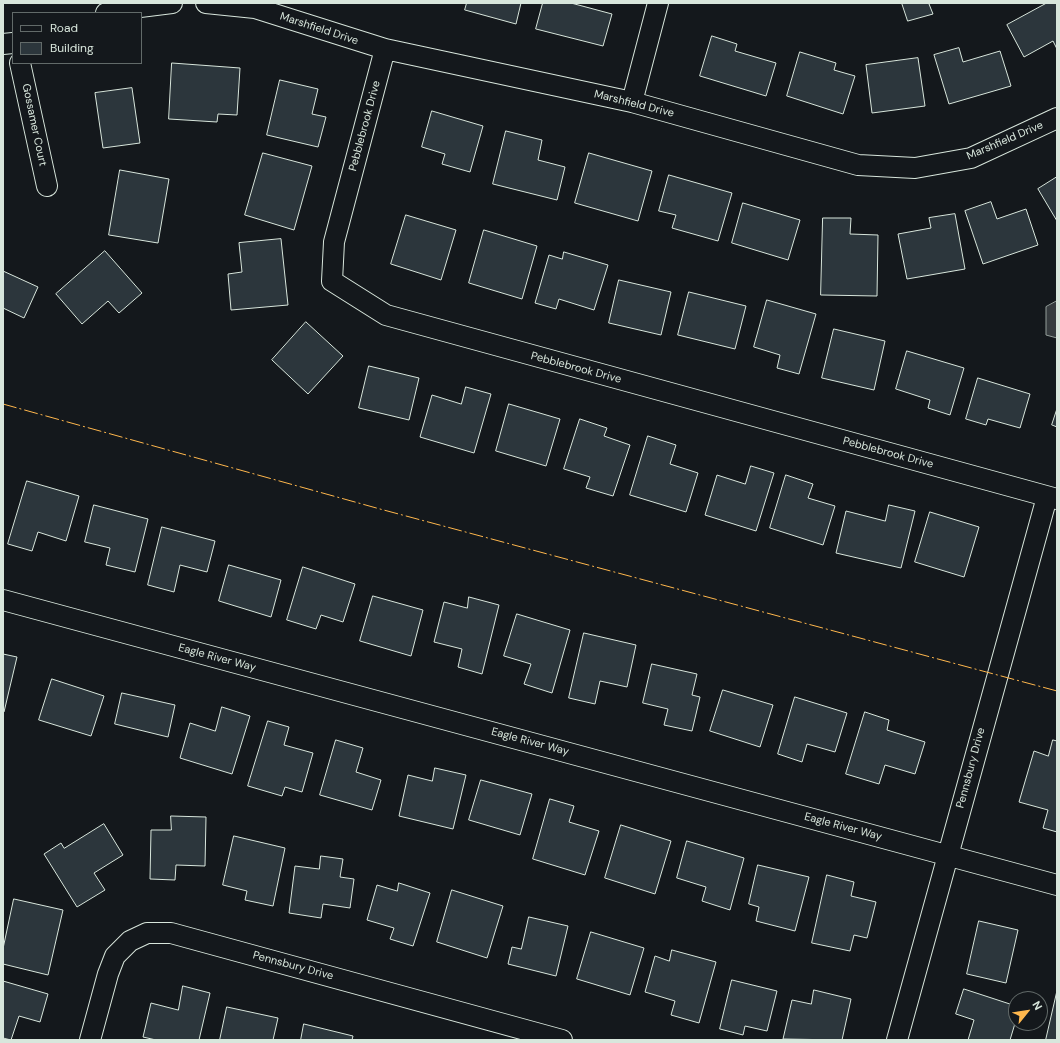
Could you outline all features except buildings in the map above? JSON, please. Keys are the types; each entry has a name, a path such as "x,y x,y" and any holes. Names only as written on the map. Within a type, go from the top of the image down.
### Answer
{"street":[{"path":"109,12 172,3"},
{"name":"Marshfield Drive","path":"206,3 255,8 385,50 632,102 858,166 915,168 971,158 1057,118"},
{"path":"632,102 658,3"},
{"name":"Pebblebrook Drive","path":"385,50 334,242 332,281 386,315 1052,498"},
{"name":"Gossamer Court","path":"20,64 47,186"},
{"name":"Pennsbury Drive","path":"897,1040 947,855 1052,498"},
{"name":"Eagle River Way","path":"3,600 1057,885"},
{"name":"Pennsbury Drive","path":"90,1040 108,974 115,956 130,941 147,933 171,933 562,1040"}],"shaded area":[{"path":"1057,301 1057,338 1046,335 1046,307"}],"power":[{"path":"3,404 380,509 1057,691"}]}
